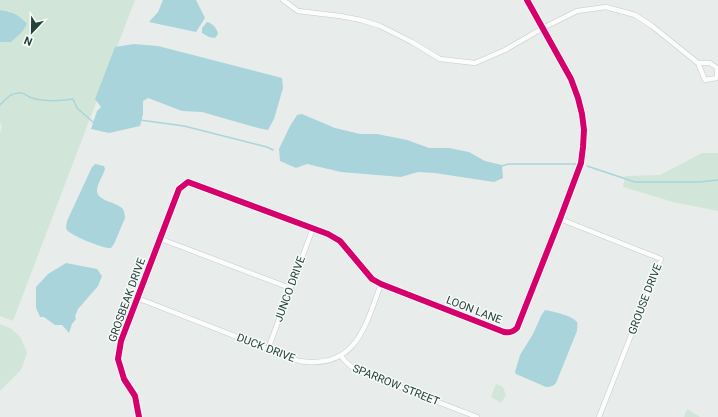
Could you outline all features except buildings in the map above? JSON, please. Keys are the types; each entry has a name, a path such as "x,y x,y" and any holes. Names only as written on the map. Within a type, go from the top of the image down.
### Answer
{"street":[{"path":"283,0 298,11 340,16 361,20 380,26 412,42 440,59 475,63 505,50 543,28 577,11 606,7 635,15 652,26 698,63 705,80 717,78 717,68 710,63 698,63"},
{"name":"LOON LANE","path":"179,189 188,182 328,234 340,241 372,280 504,332 510,333 514,331 519,325 581,163 584,130 578,98 571,79 527,0"},
{"name":"GROSBEAK DRIVE","path":"139,417 135,396 124,379 118,359 121,341 179,189"},
{"name":"GROUSE DRIVE","path":"560,219 661,259 599,417"},
{"name":"JUNCO DRIVE","path":"268,349 313,228"},
{"path":"161,239 290,288"},
{"name":"DUCK DRIVE","path":"137,298 299,361 319,362 341,356 362,334 381,284"},
{"name":"SPARROW STREET","path":"341,356 345,363 360,372 477,417"}],"green space":[{"path":"0,0 135,0 13,321 0,316 0,133 2,127 0,121 0,42 11,42 11,12 0,10"},
{"path":"702,153 718,153 718,211 673,202 623,187 625,176 660,175"},
{"path":"0,324 12,329 21,338 27,353 21,370 0,391"},
{"path":"496,384 503,387 506,395 501,403 491,397"},
{"path":"687,409 700,417 684,417"}],"water":[{"path":"163,0 196,0 205,18 196,32 149,22 158,12"},
{"path":"0,10 15,14 27,24 22,32 11,42 0,42"},
{"path":"207,22 217,30 218,34 215,38 209,37 202,33 202,28"},
{"path":"134,44 158,46 282,78 283,88 274,119 268,130 202,112 182,111 148,98 143,101 143,114 140,126 109,133 91,129 97,111 101,107 95,99 115,47"},
{"path":"302,114 335,128 360,134 377,134 407,140 429,148 449,148 469,152 485,161 502,165 503,178 494,182 435,173 418,172 401,177 341,172 307,164 296,168 280,161 279,149 297,115"},
{"path":"95,164 104,166 105,169 98,186 98,194 100,197 123,209 125,214 125,218 111,248 81,239 70,233 66,228 67,221 92,167"},
{"path":"66,263 97,269 102,276 98,286 78,309 75,316 76,319 72,324 69,333 62,325 55,325 44,317 40,317 36,308 36,287 48,274"},
{"path":"545,310 567,316 577,322 577,331 556,383 552,386 546,387 516,374 515,372 520,355"}],"waterway":[{"path":"0,105 9,96 17,93 22,93 48,101 73,99 77,108 94,123"},
{"path":"140,120 184,126 267,147 273,150"},
{"path":"501,166 509,164 576,164"},
{"path":"587,166 635,182 699,182 718,180"}],"cycle path":[{"path":"139,417 135,396 124,379 118,359 121,341 179,189 188,182 328,234 340,241 372,279 381,284 504,332 511,332 517,328 581,163 584,130 578,98 571,79 527,0"}]}
